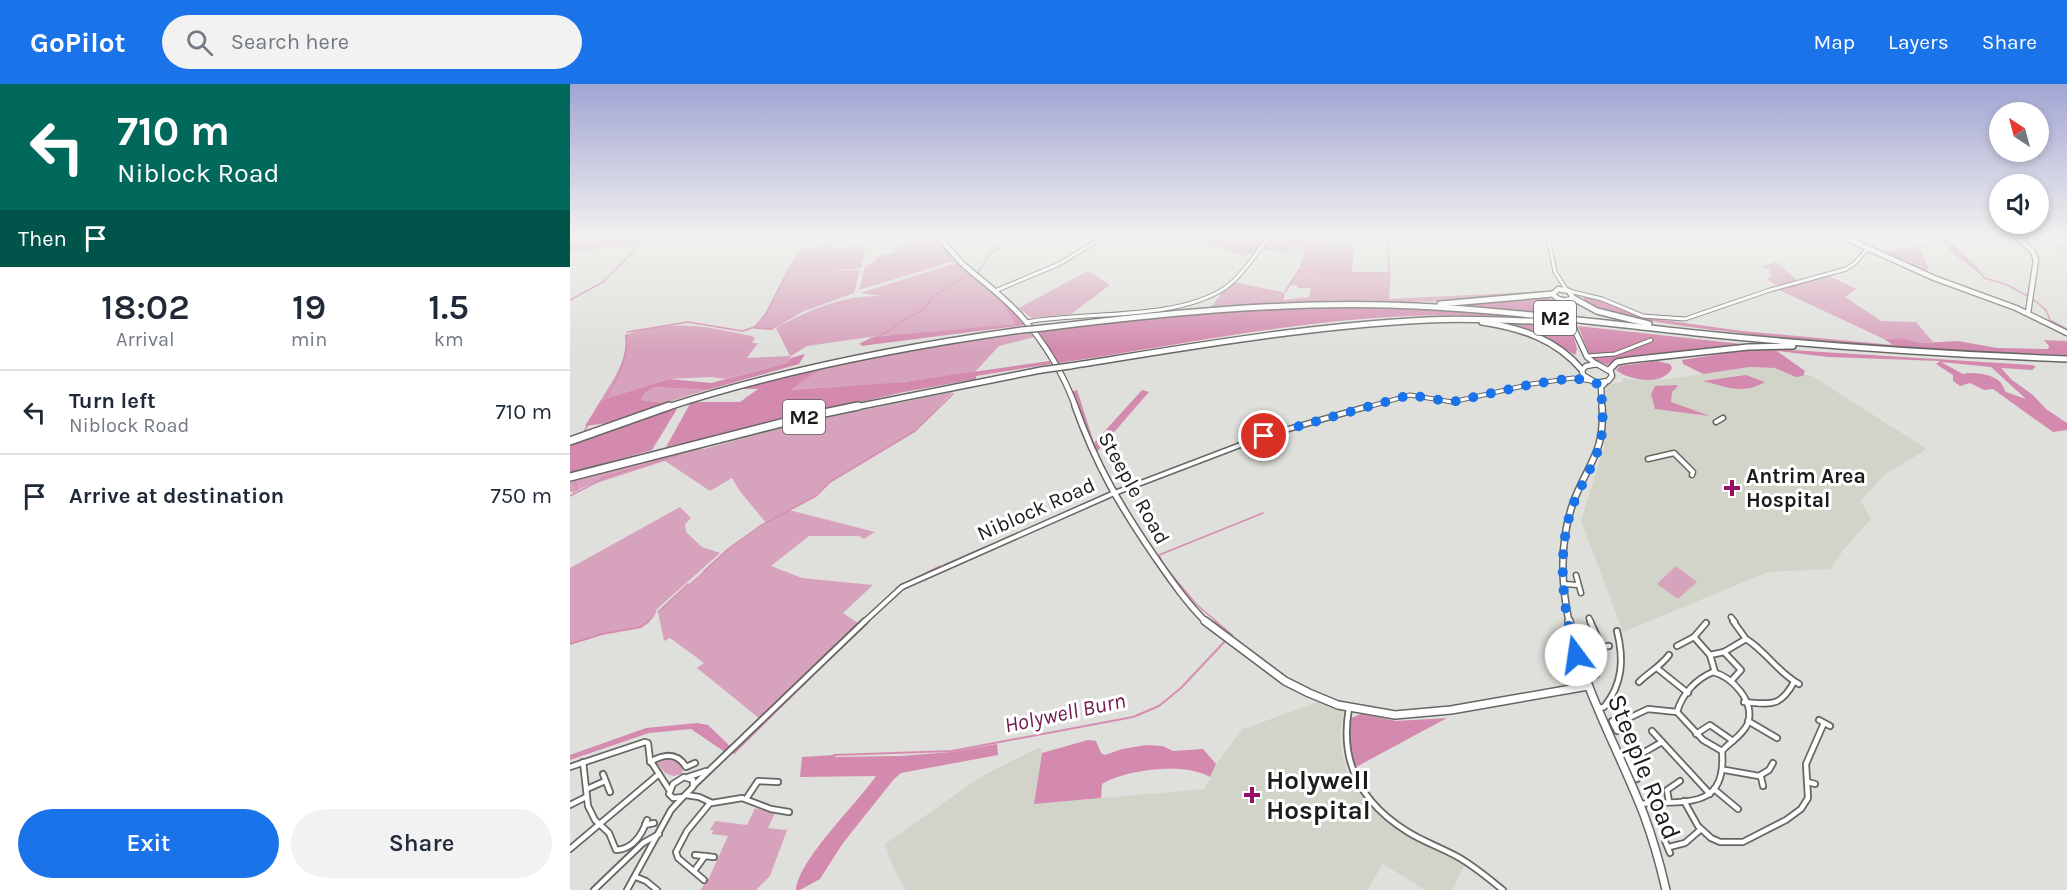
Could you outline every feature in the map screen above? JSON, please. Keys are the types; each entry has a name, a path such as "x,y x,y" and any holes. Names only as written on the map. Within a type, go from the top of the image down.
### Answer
{"highway":[{"path":"1384,305 1442,304 1554,292"},
{"path":"1572,298 1581,304 1633,321 1739,338"},
{"name":"M2","path":"570,441 698,396 812,365 922,344 1022,330 1229,308 1384,305 1491,312 1739,338 1910,352 2067,360"},
{"path":"1409,320 1481,322 1516,329 1555,346 1584,370"},
{"name":"M2","path":"570,477 796,419 912,394 1041,370 1330,327 1409,320 1525,320 1913,355 2067,360"},
{"path":"1609,370 1617,362 1629,360 1748,347 1798,346"}],"main road":[{"path":"1567,306 1572,298"}],"street":[{"name":"Steeple Road","path":"974,274 1027,322 1058,369 1091,452 1114,494 1156,562 1204,621 1293,685 1329,702 1349,708 1395,715 1425,713 1587,686 1654,842 1666,890"},
{"path":"995,291 1035,274"},
{"path":"1027,322 1158,307 1204,297 1233,280 1238,274"},
{"path":"1556,274 1559,283 1568,290 1602,299 1643,316 1665,319 1690,318 1770,290 1832,274"},
{"path":"1924,274 2028,313 2067,333"},
{"path":"2028,313 2034,274"},
{"path":"1554,292 1559,283"},
{"path":"1554,292 1568,290"},
{"path":"1568,290 1572,298"},
{"path":"1554,292 1567,306 1587,357 1609,370 1612,376 1598,383"},
{"path":"1562,300 1580,294"},
{"path":"1587,357 1615,354 1651,339"},
{"path":"1584,370 1587,357"},
{"path":"1584,370 1597,364"},
{"path":"1584,370 1598,383 1602,433 1600,446 1569,515 1565,540 1564,584 1574,649 1587,686"},
{"name":"Niblock Road","path":"1574,378 1584,370"},
{"name":"Niblock Road","path":"671,810 694,785 902,587 1114,494 1264,436 1348,413 1388,399 1410,395 1452,402 1533,384 1574,378 1598,383"},
{"path":"1716,422 1723,418"},
{"path":"1648,459 1674,453 1693,472 1692,475"},
{"path":"1576,575 1581,593"},
{"path":"1564,584 1578,585"},
{"path":"1731,617 1746,639 1770,656 1797,683 1779,703 1744,702"},
{"path":"1589,618 1601,645"},
{"path":"1677,645 1694,638 1706,622"},
{"path":"1597,708 1604,707 1612,697 1623,666 1617,631"},
{"path":"1694,638 1710,655 1715,672"},
{"path":"1710,655 1724,652 1746,639"},
{"path":"1574,649 1610,646"},
{"path":"1589,648 1589,665 1597,676"},
{"path":"1724,652 1741,670 1732,680"},
{"path":"1639,682 1648,672 1658,669 1669,655"},
{"path":"1658,669 1688,693"},
{"path":"1677,712 1680,701 1706,674 1715,672 1732,680 1739,688 1748,721 1774,736 1776,729"},
{"path":"1349,708 1343,729 1348,764 1369,798 1403,829 1465,860 1503,890"},
{"path":"1614,726 1648,709 1677,712 1696,734 1708,744 1722,751"},
{"path":"1722,751 1748,721"},
{"path":"1684,801 1691,819 1700,830 1724,842 1734,844 1745,841 1798,814 1808,798 1806,760 1821,721 1830,726"},
{"path":"1696,734 1710,725 1733,741"},
{"path":"1652,731 1712,792 1738,809"},
{"path":"570,767 643,742 648,743 650,762 662,776 670,794 671,810 660,834 627,890"},
{"path":"1628,758 1641,754 1662,742"},
{"path":"1639,804 1703,799 1712,792 1725,770 1722,751"},
{"path":"1625,752 1637,778"},
{"path":"650,762 671,755 680,757 687,767 695,764"},
{"path":"583,762 586,798 592,816 609,833 618,851 639,838 646,823 654,823"},
{"path":"1725,770 1761,777 1768,772 1773,763"},
{"name":"Niblock Road","path":"662,776 680,779 715,766"},
{"path":"746,799 761,773"},
{"path":"603,774 610,792"},
{"path":"570,852 599,824 662,776"},
{"path":"688,777 693,780 699,797"},
{"path":"1761,777 1763,786"},
{"path":"670,794 680,779"},
{"path":"587,789 605,781"},
{"path":"758,781 778,782"},
{"path":"1670,802 1667,790 1680,781"},
{"path":"1808,782 1815,784"},
{"path":"670,794 676,799 685,796 699,797 710,803 736,798 746,799 758,805 787,809"},
{"path":"570,805 586,798"},
{"path":"704,880 678,858 676,849 687,831 710,803"},
{"path":"1665,841 1670,850 1685,843 1700,830"},
{"path":"594,890 643,843 653,835 660,834"},
{"path":"695,855 714,857"},
{"path":"694,871 705,856"},
{"path":"636,877 646,881 657,890"}],"shaded area":[{"path":"786,274 859,274 854,293 802,312 772,330 753,328 761,321"},
{"path":"863,274 913,274 859,290"},
{"path":"922,274 971,274 1002,303 1017,324 876,336 807,346 791,356 789,363 726,379 711,377 669,379 601,400 615,377 625,353 625,335 659,327 703,327 755,338 752,343 758,343 747,358 790,356 776,328 801,315 840,301 881,296 860,293"},
{"path":"1083,274 1092,274 1110,285 1071,314 1034,318 1019,308"},
{"path":"1296,274 1391,274 1389,299 1549,291 1463,301 1211,307 1222,293 1220,292 1233,282 1282,292 1283,300 1309,297 1311,288 1289,285"},
{"path":"1770,274 1789,274 1799,282 1777,286 1766,278 1773,277"},
{"path":"1829,276 1856,289 1845,297 1881,321 1916,322 1933,342 1921,343 1903,338 1884,339 1777,289"},
{"path":"975,277 1015,310 1026,325 861,346 872,337 1016,324 1002,303"},
{"path":"1586,296 1649,318 1742,331 1893,345 1884,339 1903,338 1921,343 1958,341 1997,348 2048,349 2049,346 2044,340 2067,341 2067,355 1857,345 1712,330 1654,321 1598,308 1580,301"},
{"path":"1548,298 1560,302 1564,315 1454,305"},
{"path":"1312,306 1370,306 1504,315 1504,317 1448,315 1336,321 1225,336 1059,363 1039,332 1160,316"},
{"path":"1506,323 1571,328 1577,349 1575,355 1535,331"},
{"path":"1578,326 1751,345 1632,356 1607,365 1591,358"},
{"path":"1030,332 941,345 821,369 790,390 903,382 1049,361 1051,364 976,376 976,379 904,392 666,447 691,402 740,402 758,389 736,389 809,370 919,348"},
{"path":"1030,333 1034,337 999,346 974,373 893,383 789,390 821,369 941,345"},
{"path":"1775,349 2032,365 2036,367 2032,370 2001,368 2046,409 2067,423 2067,430 2053,432 1993,389 1984,390 1970,383 1960,386 1953,381 1953,375 1936,364 1940,361 1828,357 1777,351 1805,371 1803,376 1796,377 1775,368 1750,367 1703,374 1683,364 1682,360 1739,351","holes":["1941,362 1991,367 2026,399 2006,392 1994,377 1977,373 1963,374"]},
{"path":"805,354 799,364 707,390 654,387 644,394 641,400 665,403 608,423 585,426 601,400 669,379 711,383 788,363 791,358"},
{"path":"1657,361 1670,364 1672,368 1668,374 1646,380 1629,377 1616,370 1620,366"},
{"name":"Antrim Area Hospital","path":"1751,367 1775,368 1812,376 1927,449 1884,475 1861,501 1871,519 1830,569 1768,572 1623,632 1581,521 1604,447 1604,392 1607,385 1622,382 1623,378 1668,379"},
{"path":"1746,375 1765,382 1742,389 1703,381"},
{"path":"1655,386 1678,386 1672,392 1671,402 1710,416 1655,409 1651,394"},
{"path":"654,387 707,390 665,403 641,400 644,394"},
{"path":"1077,390 1094,443 1142,390 1149,392 1095,454 1071,392"},
{"path":"953,392 915,431 830,482 816,496 789,510 875,532 864,539 859,536 809,536 771,566 802,578 873,585 843,613 858,623 760,719 697,668 704,663 670,638 664,641 658,612 728,549 766,523 732,478 710,491 665,461 584,487 573,493 570,491 570,481 659,455 704,449 804,422"},
{"path":"674,406 677,409 652,450 570,473 570,443"},
{"path":"680,507 691,518 685,524 686,532 702,547 720,553 657,609 655,615 641,627 600,634 570,644 570,568"},
{"path":"1676,566 1697,582 1678,599 1657,584"},
{"name":"Holywell Hospital","path":"1321,701 1344,708 1340,733 1347,771 1359,791 1373,807 1402,831 1465,864 1452,890 1425,890 1383,864 1367,890 906,890 893,867 885,844 982,776 1040,747 1042,751 1034,804 1205,789 1216,764 1243,729"},
{"path":"1361,714 1396,721 1447,718 1356,767 1351,756 1348,730 1351,718"},
{"path":"697,723 708,725 731,747 725,752 691,729 649,733 570,760 570,755 646,728"},
{"path":"1088,740 1096,741 1101,753 1105,755 1122,749 1146,745 1163,746 1173,751 1203,749 1216,764 1210,777 1186,770 1140,771 1102,784 1101,798 1034,804 1042,753"},
{"path":"997,744 998,755 901,773 843,843 820,879 796,890 799,878 817,848 876,776 800,777 802,757 901,756 951,752"},
{"path":"667,757 674,758 683,765 682,774 673,776 665,773 656,763"},
{"path":"755,808 775,813 768,828 787,830 770,876 756,890 700,890 709,878 728,836 711,834 714,830 710,830 715,821 747,825"}],"waterway":[{"path":"570,300 603,282 611,274"},
{"path":"627,332 688,322 742,331 755,327 766,314 786,274"},
{"path":"1285,292 1296,274"},
{"path":"1981,274 1984,278 2005,284 2028,296"},
{"path":"934,296 966,276 973,275"},
{"path":"1282,300 1284,294"},
{"path":"860,344 890,331 895,325 924,309 933,297"},
{"path":"2033,299 2046,310 2050,320 2067,329"},
{"path":"755,328 772,329"},
{"path":"585,430 619,372 624,360 626,335"},
{"path":"698,434 740,416 744,410 761,401 775,389 799,381 821,368"},
{"path":"704,571 728,549 760,526 816,496 830,482 915,431 953,394"},
{"path":"577,467 576,456 581,443"},
{"path":"570,496 606,477 678,455"},
{"path":"575,480 577,490"},
{"name":"Holywell Burn","path":"1162,562 1159,555 1263,513"},
{"path":"944,565 983,548"},
{"path":"896,588 940,566"},
{"name":"Holywell Burn","path":"1166,568 1196,604 1217,622"},
{"path":"658,612 688,584"},
{"path":"647,622 653,617"},
{"path":"570,644 602,634 641,627 649,621"},
{"name":"Holywell Burn","path":"1215,621 1232,635 1230,636"},
{"name":"Holywell Burn","path":"834,755 952,751 1133,717 1159,706 1181,688 1227,639"},
{"path":"734,753 823,665"},
{"name":"Holywell Burn","path":"570,757 656,730 690,726 701,729 727,750"}],"place":[{"name":"Antrim Area Hospital","path":"1732,488"},
{"name":"Holywell Hospital","path":"1252,795"}],"route":[{"path":"1264,436 1348,413 1388,399 1410,395 1452,402 1533,384 1574,378 1596,383 1601,387 1600,446 1569,515 1565,540 1564,584 1570,633 1576,655"}]}
